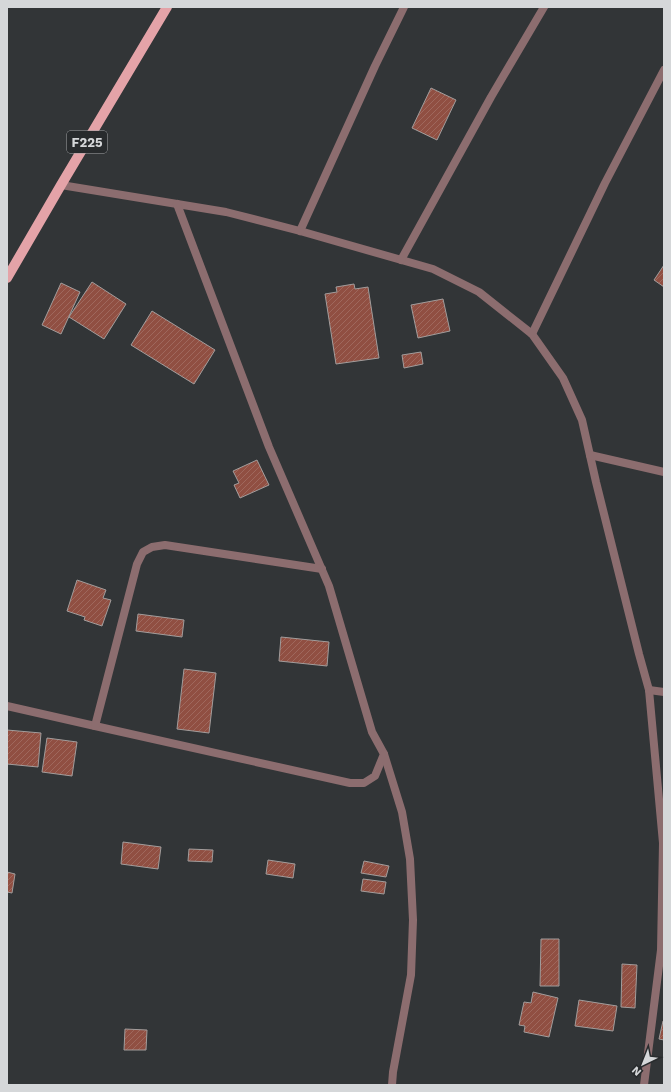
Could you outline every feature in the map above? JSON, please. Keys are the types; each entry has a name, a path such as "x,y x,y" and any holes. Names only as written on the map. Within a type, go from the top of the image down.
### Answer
{"main road":[{"name":"F225","path":"7,278 167,7"}],"street":[{"path":"300,231 375,66 404,7"},
{"path":"401,260 491,97 544,7"},
{"path":"532,334 605,183 664,70"},
{"path":"61,185 226,212 300,231 433,269 479,292 532,334 563,378 582,420 649,690 663,843 663,892 661,950 644,1085"},
{"path":"178,204 269,447 329,586 372,732 384,754 402,812 410,858 413,920 410,975 392,1085"},
{"path":"590,455 664,472"},
{"path":"95,726 137,564 143,552 152,547 165,545 322,569"},
{"path":"649,690 664,692"},
{"path":"7,706 350,783 364,783 375,776 384,754"}],"building":[{"path":"431,88 456,100 437,140 412,128"},
{"path":"664,265 664,287 654,280"},
{"path":"92,282 126,304 104,339 69,317"},
{"path":"61,283 80,292 61,334 42,325"},
{"path":"354,284 355,289 368,287 379,358 336,364 325,294 337,292 336,287"},
{"path":"443,299 450,331 418,338 411,305"},
{"path":"152,311 215,350 194,384 131,345"},
{"path":"421,352 423,364 404,368 402,355"},
{"path":"257,460 269,485 240,498 234,485 239,483 233,471"},
{"path":"77,580 106,590 103,598 111,600 102,626 84,620 85,617 67,611"},
{"path":"138,614 184,620 182,637 136,631"},
{"path":"281,637 329,642 327,666 279,661"},
{"path":"184,669 216,673 209,733 177,729"},
{"path":"7,730 41,733 38,767 7,764"},
{"path":"47,738 77,742 72,776 42,772"},
{"path":"123,842 161,847 158,869 121,864"},
{"path":"189,849 213,850 212,862 188,861"},
{"path":"268,860 295,864 293,878 266,874"},
{"path":"364,861 389,866 386,877 361,873"},
{"path":"7,872 15,874 12,893 7,892"},
{"path":"363,879 386,882 384,894 361,891"},
{"path":"541,939 559,939 559,986 540,986"},
{"path":"622,964 637,965 635,1008 621,1007"},
{"path":"533,992 558,998 549,1037 524,1032 525,1026 519,1025 524,1002 531,1003"},
{"path":"579,1000 617,1006 613,1031 575,1026"},
{"path":"664,1021 664,1040 659,1039"},
{"path":"125,1029 147,1030 146,1050 124,1050"}]}
